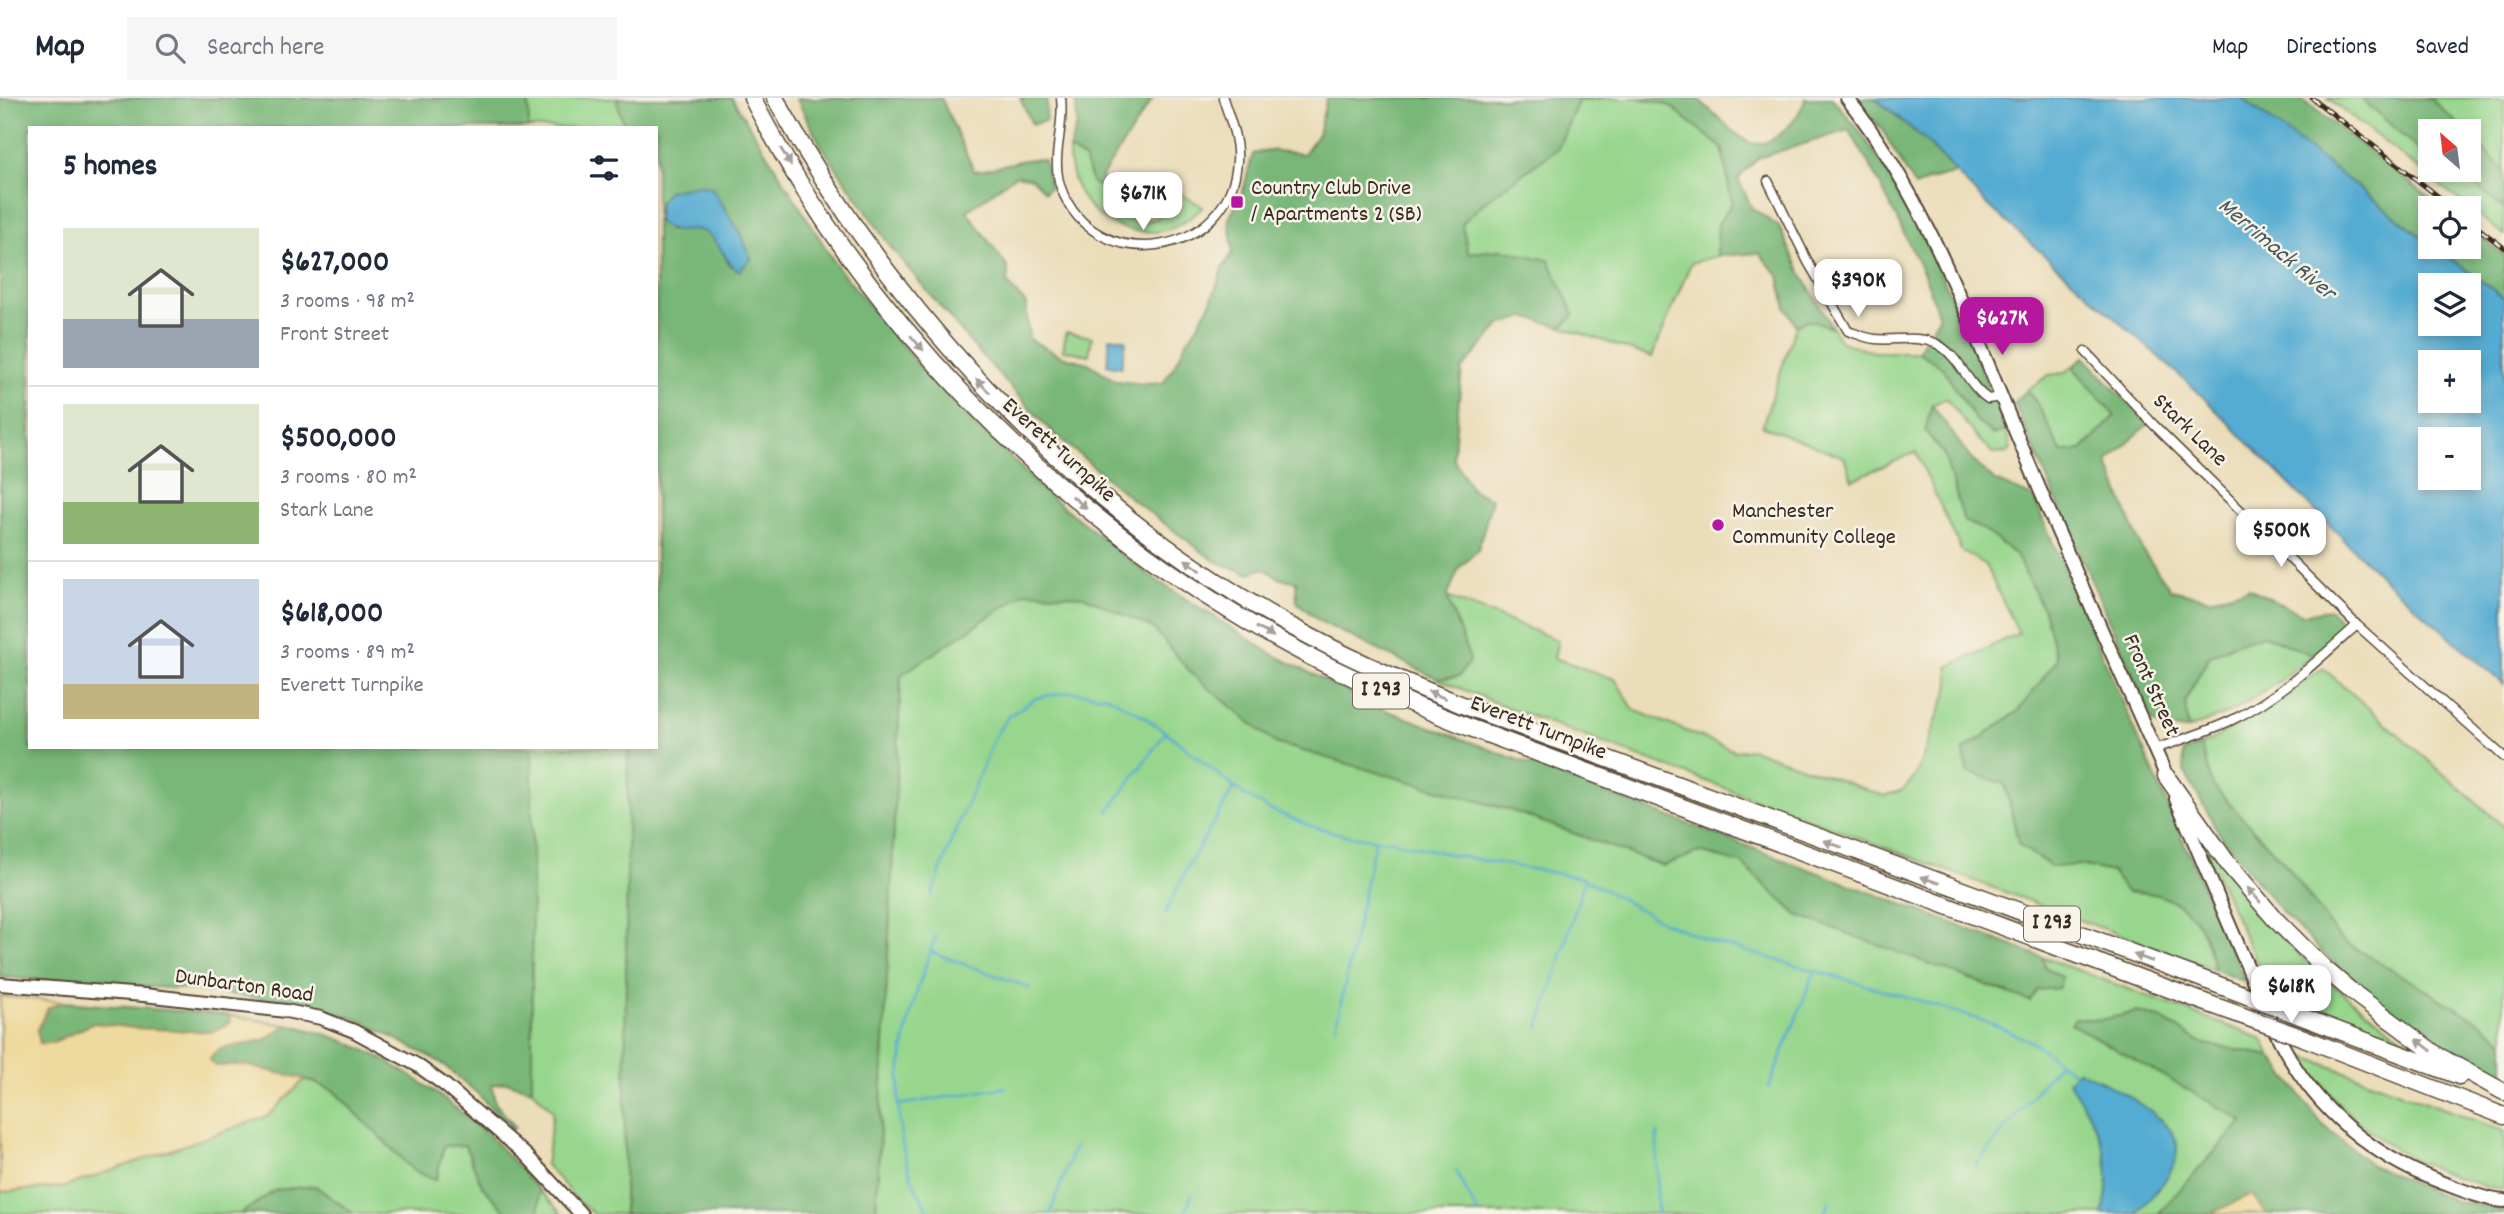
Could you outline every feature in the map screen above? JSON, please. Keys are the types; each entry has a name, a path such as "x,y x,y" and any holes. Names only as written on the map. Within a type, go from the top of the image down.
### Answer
{"highway":[{"name":"Everett Turnpike","path":"752,98 790,164 883,301 944,373 1010,441 1080,504 1155,561 1214,601 1285,643 1337,670 1457,723 2304,1038 2504,1116"},
{"name":"Everett Turnpike","path":"775,98 818,173 871,252 929,326 976,379 1043,446 1153,537 1231,591 1303,633 1356,660 1465,706 2504,1093"},
{"path":"2166,776 2229,865 2299,944 2351,991 2437,1055 2504,1093"}],"main road":[{"name":"Front Street","path":"1847,98 1873,131 1920,213 2071,565 2155,749 2222,910 2284,1048 2309,1087 2342,1123 2390,1159 2443,1183 2485,1198 2504,1201"},
{"name":"Dunbarton Road","path":"0,984 144,995 286,1011 321,1018 354,1031 417,1065 446,1086 527,1156 581,1214"}],"street":[{"path":"1061,98 1055,161 1060,186 1071,209 1087,226 1105,237 1123,244 1145,247 1170,244 1191,235 1210,220 1226,199 1235,176 1238,152 1223,98"},
{"path":"1768,181 1808,262 1848,331 1874,339 1919,338 1933,342 1952,355 1978,393 1987,399 2000,397"},
{"name":"Stark Lane","path":"2085,351 2154,425 2357,625 2504,757"},
{"path":"2155,749 2231,721 2252,709 2301,676 2357,625"}],"green space":[{"path":"0,98 528,98 529,126 28,126 28,749 532,749 532,1090 506,1082 492,1085 495,1103 515,1127 512,1130 477,1093 440,1062 360,1020 311,1005 197,990 0,977"},
{"path":"528,98 616,98 624,126 529,126"},
{"path":"616,98 732,98 838,268 920,367 1048,495 1153,578 1272,654 1380,708 2042,957 2045,967 2061,977 2059,988 2037,990 2030,1001 1797,915 1741,863 1699,852 1663,866 1513,811 1275,743 1193,675 1153,628 1084,596 1026,592 901,675 876,1214 624,1214 628,749 658,749 658,126 624,126","holes":["668,191 751,259 730,266 719,245 707,232 698,229 668,230"]},
{"path":"796,98 941,98 974,171 1026,160 1044,160 1050,187 1045,192 1031,178 1016,175 967,211 1008,268 1007,283 1026,304 1029,339 1061,356 1088,363 1116,381 1145,384 1163,383 1211,301 1223,268 1233,252 1229,219 1243,191 1253,154 1268,150 1304,154 1318,134 1327,98 1603,98 1578,101 1558,148 1484,202 1462,224 1468,253 1502,250 1549,260 1574,315 1562,327 1525,317 1500,325 1462,369 1453,458 1472,490 1492,499 1478,550 1459,568 1447,597 1470,660 1459,676 1438,679 1319,621 1297,602 1296,581 1281,579 1263,568 1249,574 1215,561 1133,500 1049,429 975,348 892,249 821,145"},
{"path":"1020,98 1047,98 1046,121 1032,124"},
{"path":"1076,98 1153,98 1102,176 1101,187 1092,183 1084,158 1069,150 1077,124"},
{"path":"1639,98 1669,105 1722,148 1732,203 1718,224 1717,256 1691,263 1652,357 1562,327 1574,314 1502,250 1468,253 1462,224 1484,202 1558,148 1578,101"},
{"path":"1639,98 1697,98 1744,139 1757,144 1766,142 1784,131 1798,115 1805,98 1832,98 1862,134 1912,214 1952,300 2006,431 1993,435 1975,419 1941,366 1918,352 1939,317 1925,276 1874,172 1849,130 1758,158 1738,179 1752,208 1779,227 1803,277 1832,327 1807,320 1796,326 1786,308 1779,276 1759,253 1717,256 1718,224 1732,203 1722,148 1669,105"},
{"path":"1856,98 1875,98 1925,140 1957,173 1929,180 1915,187 1883,131"},
{"path":"2242,98 2300,98 2427,196 2418,196 2418,234"},
{"path":"2328,98 2361,98 2418,149 2418,168"},
{"path":"2361,98 2429,98 2453,119 2418,119 2418,149"},
{"path":"2429,98 2504,98 2504,171 2482,148 2482,119 2453,119"},
{"path":"2482,148 2504,171 2504,209 2470,182 2482,182"},
{"path":"1069,150 1084,158 1092,183 1101,187 1117,205 1143,221 1156,219 1176,191 1203,207 1173,228 1142,232 1125,229 1096,213 1084,200 1076,185"},
{"path":"2436,182 2469,182 2479,188 2504,209 2504,235 2481,217 2481,196 2454,196"},
{"path":"2481,237 2504,255 2504,298 2481,281 2481,273 2470,273 2451,259 2481,259"},
{"path":"1807,320 1832,327 1841,342 1874,352 1918,352 1941,366 1975,419 1993,435 2006,431 2011,449 2007,453 1994,454 1976,437 1946,398 1932,405 1925,431 1944,454 1964,521 1984,530 2016,555 2045,613 2057,660 2018,711 1964,750 2005,784 2019,845 2052,867 2080,865 2112,872 2127,893 2150,893 2181,907 2190,914 2203,933 2215,970 1506,707 1438,679 1459,676 1470,660 1447,597 1558,640 1554,658 1615,679 1634,710 1735,751 1752,749 1884,796 1903,790 1915,777 1950,684 1948,667 2019,633 1985,565 1961,550 1916,452 1852,480 1844,457 1762,426 1796,326"},
{"path":"1066,332 1092,337 1089,355 1063,350"},
{"path":"2084,357 2148,424 2107,462 2142,550 2171,590 2210,599 2249,588 2303,615 2329,609 2343,623 2344,629 2313,655 2263,635 2233,644 2209,656 2185,701 2188,729 2164,729 2153,721 2014,403 2027,390 2039,406 2061,452 2082,450 2115,416 2073,367"},
{"path":"2073,367 2116,416 2082,450 2061,452 2039,406 2027,390 2049,375 2064,373"},
{"path":"1932,405 1971,459 1995,481 2033,497 2245,982 2215,970 2203,933 2190,914 2181,907 2150,893 2127,893 2112,872 2080,865 2052,867 2019,845 2005,784 1967,772 1964,750 2018,711 2057,660 2045,613 2016,555 1984,530 1964,521 1944,454 1925,431"},
{"path":"1026,592 1084,596 1154,628 1193,675 1513,811 1663,866 1699,852 1742,863 1797,915 2037,990 2061,977 2045,967 2042,957 2263,1039 2271,1056 2204,1044 2160,1018 2137,1012 2101,1020 2075,1019 2072,1024 2243,1121 2158,1214 876,1214 901,675"},
{"path":"2263,635 2313,655 2280,681 2233,711 2188,729 2185,701 2209,657 2233,644"},
{"path":"2323,668 2504,827 2504,1041 2483,1024 2340,939 2288,867 2213,786 2201,745 2245,722"},
{"path":"2201,745 2213,786 2288,867 2340,939 2483,1024 2504,1041 2504,1075 2443,1048 2355,985 2281,911 2219,833 2184,771 2183,752"},
{"path":"532,749 628,749 624,1214 594,1214 579,1202 546,1165 553,1111 532,1090"},
{"path":"2196,831 2292,947 2331,983 2407,1041 2405,1046 2272,995"},
{"path":"62,1002 229,1015 232,1021 213,1032 94,1023 53,1042 40,1044 37,1030 48,1008"},
{"path":"2137,1012 2160,1018 2204,1044 2271,1056 2322,1124 2371,1165 2457,1202 2504,1208 2504,1214 2267,1214 2251,1194 2211,1214 2158,1214 2243,1121 2071,1024 2075,1018 2101,1020"},
{"path":"287,1025 339,1039 365,1050 437,1094 488,1135 539,1190 539,1214 508,1214 482,1186 465,1145 444,1146 436,1180 414,1171 333,1090 305,1079 243,1065 216,1066 209,1059 219,1049 264,1040"},
{"path":"2300,1055 2504,1131 2504,1190 2442,1172 2388,1144 2340,1105"},
{"path":"305,1079 333,1090 414,1171 435,1180 444,1146 465,1145 482,1186 508,1214 354,1214 315,1186 276,1190 240,1214 0,1214 0,1192 64,1187 268,1116"},
{"path":"315,1186 354,1214 240,1214 276,1190"},
{"path":"539,1190 562,1214 539,1214"}],"sand":[{"path":"0,996 62,1002 48,1008 37,1030 40,1044 54,1042 94,1023 213,1032 231,1022 229,1015 287,1025 264,1040 219,1049 209,1059 216,1066 243,1065 305,1079 268,1116 64,1187 0,1192"},
{"path":"2251,1194 2267,1214 2211,1214"}],"water":[{"name":"Merrimack River","path":"1875,98 2242,98 2418,234 2418,259 2451,259 2470,273 2418,273 2418,336 2481,336 2481,281 2504,298 2504,684 2379,575 2196,390 1981,199 1925,140"},
{"path":"698,185 712,188 741,235 751,259 739,271 706,233 700,230 672,230 658,222 659,203 668,191"},
{"path":"1110,337 1124,339 1126,342 1121,367 1107,365"},
{"path":"2078,1070 2136,1101 2165,1123 2173,1135 2177,1146 2174,1165 2163,1183 2136,1214 2102,1214 2107,1195 2106,1160 2096,1128 2068,1081"}],"waterway":[{"path":"932,895 952,839 996,734 1009,716 1036,698 1070,692 1107,696 1166,732 1244,795 1308,825 1348,836 1396,842 1583,878 1663,922 1713,942 1993,1024 2034,1043 2075,1074"},
{"path":"1108,812 1165,733"},
{"path":"1165,914 1188,866 1234,788"},
{"path":"1336,1026 1375,840"},
{"path":"1539,1028 1585,879"},
{"path":"931,1214 913,1182 903,1148 899,1113 905,1040 913,1004 936,936"},
{"path":"931,952 1030,988"},
{"path":"1769,1087 1815,971"},
{"path":"1975,1166 2059,1063"},
{"path":"899,1105 1006,1087"},
{"path":"1657,1132 1657,1214"},
{"path":"1050,1214 1075,1145"},
{"path":"1456,1171 1478,1214"},
{"path":"1185,1214 1192,1194"},
{"path":"1824,1214 1829,1202"}],"railway":[{"path":"2312,98 2438,196"},
{"path":"2481,230 2504,248"}],"place":[{"name":"Country Club Drive / Apartments 2 (SB)","path":"1237,202"},
{"name":"Manchester Community College","path":"1718,525"}]}
